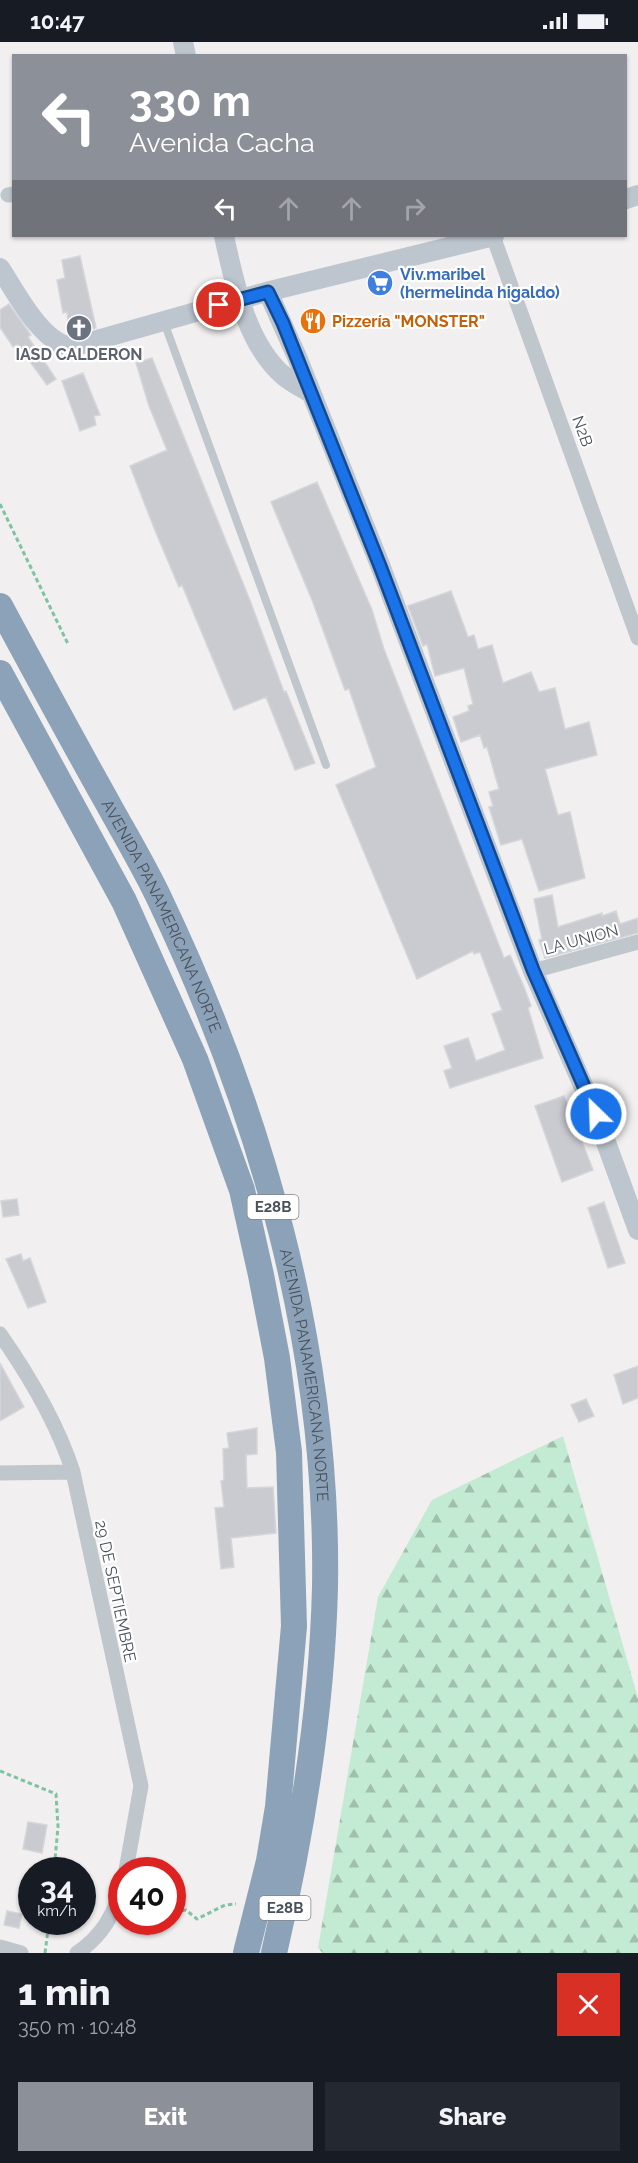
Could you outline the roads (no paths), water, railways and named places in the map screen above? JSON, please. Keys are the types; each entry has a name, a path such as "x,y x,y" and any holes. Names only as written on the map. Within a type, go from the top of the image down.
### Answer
{"highway":[{"name":"AVENIDA PANAMERICANA NORTE","path":"0,606 159,897 207,1004 256,1138 297,1298 319,1447 325,1585 319,1693 295,1862 274,1953"},
{"name":"AVENIDA PANAMERICANA NORTE","path":"0,673 124,901 195,1059 242,1190 277,1358 290,1452 294,1626 278,1807 258,1909 246,1953"}],"street":[{"path":"224,237 238,300 266,353 278,370 312,394"},
{"path":"0,268 38,323 64,345 76,346 268,292 489,237"},
{"name":"N2B","path":"493,237 638,638"},
{"path":"268,292 312,394 533,970 596,1114 638,1230"},
{"name":"LA UNION","path":"533,970 638,942"},
{"name":"29 DE SEPTIEMBRE","path":"0,1334 25,1370 64,1442 73,1472 85,1536 141,1786 128,1857"},
{"path":"0,1473 73,1472"},
{"path":"77,1953 93,1942 108,1921"},
{"path":"0,1947 21,1953"}],"lane":[{"path":"164,321 326,765"}],"place":[{"name":"Viv.maribel (hermelinda higaldo)","path":"380,283"},
{"name":"Pizzería \"MONSTER\"","path":"313,321"},
{"name":"IASD CALDERON","path":"79,328"}]}
